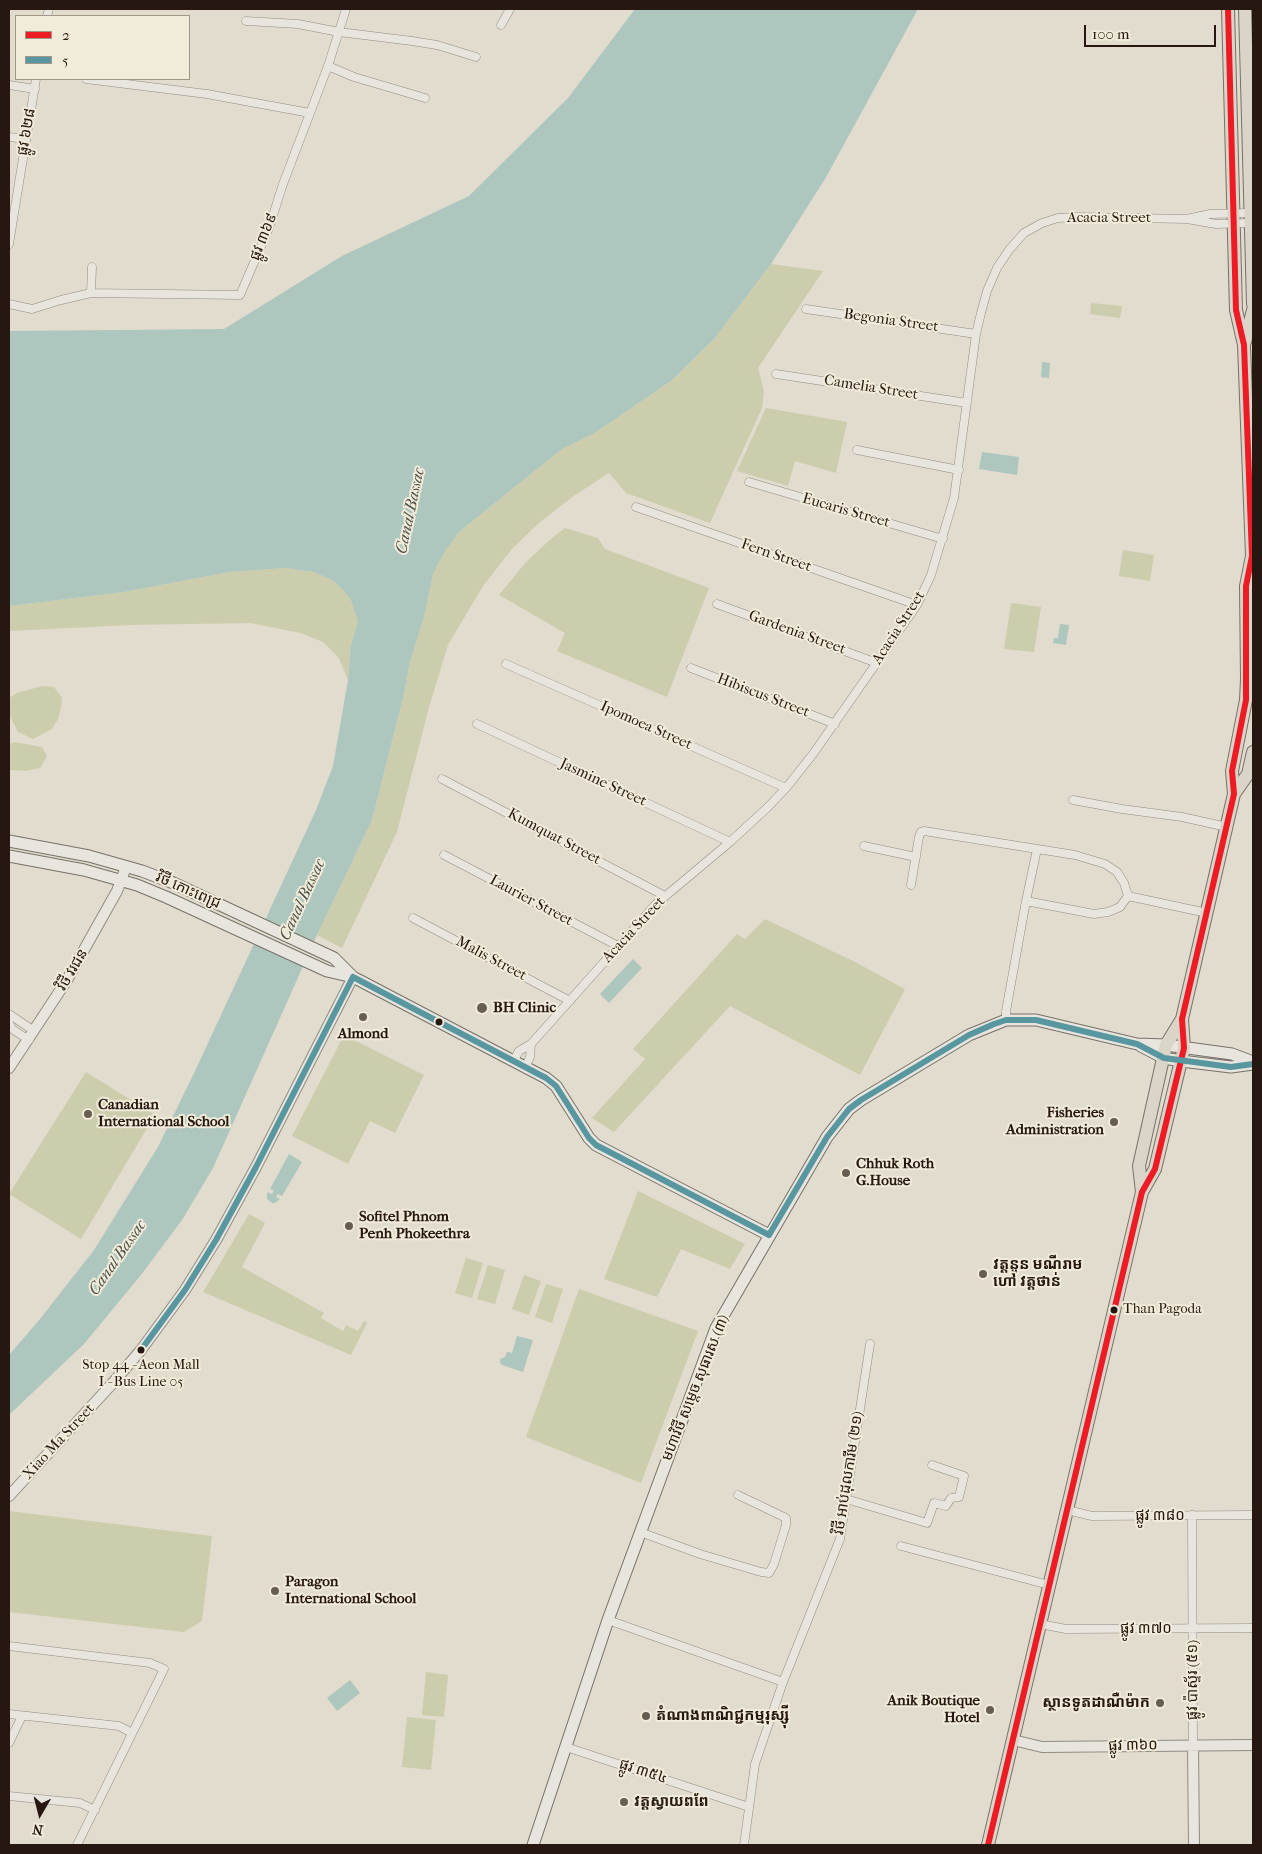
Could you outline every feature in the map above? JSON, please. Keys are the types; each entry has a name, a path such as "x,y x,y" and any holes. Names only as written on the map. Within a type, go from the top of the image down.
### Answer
{"main road":[{"path":"1142,1192 1139,1166 1165,1051 1182,1018 1227,827 1234,794 1232,771 1246,700 1246,586 1252,558 1249,360 1236,310 1228,9"},
{"path":"1245,9 1253,304"},
{"path":"1244,345 1253,310"},
{"path":"1234,794 1248,774 1253,752"},
{"name":"វិថី កោះពេជ្រ","path":"9,841 89,856 171,882 334,958 353,976 546,1078 556,1086 589,1138 596,1145 770,1235"},
{"name":"វិថី កោះពេជ្រ","path":"9,856 54,863 122,880 152,890 327,971 353,976"},
{"path":"988,1845 1142,1192 1155,1169 1183,1054 1182,1018"},
{"name":"មហាវិថី សម្តេច សុធារស (៣)","path":"533,1845 608,1620 716,1328 827,1138 849,1109 969,1035 1006,1020 1036,1020 1231,1067 1253,1063"}],"street":[{"name":"ផ្លូវ ៣៦៩","path":"9,304 32,309 91,293 240,295 269,228 283,184 328,66 346,9"},
{"path":"501,25 510,9"},
{"path":"246,21 291,23 339,32 412,40 437,45 476,57"},
{"path":"328,66 425,98"},
{"name":"ផ្លូវ ៦២៨","path":"9,244 12,200 26,139 36,80"},
{"path":"94,80 207,94 310,113"},
{"path":"9,85 35,89"},
{"path":"9,137 26,139"},
{"name":"Acacia Street","path":"1187,219 1210,214 1234,218"},
{"name":"Acacia Street","path":"514,1060 519,1051 531,1044 665,896 730,842 786,788 835,724 917,605 931,575 954,498 976,334 987,291 997,268 1009,250 1024,233 1042,223 1058,218 1187,219 1211,223 1234,218"},
{"path":"1234,218 1251,218"},
{"path":"1235,243 1252,242"},
{"path":"91,293 92,267"},
{"name":"Begonia Street","path":"806,309 976,334"},
{"name":"Camelia Street","path":"776,374 967,403"},
{"path":"857,450 959,470"},
{"name":"Eucaris Street","path":"749,482 942,539"},
{"name":"Fern Street","path":"636,507 917,605"},
{"name":"Gardenia Street","path":"717,604 877,663"},
{"name":"Ipomoea Street","path":"506,664 786,788"},
{"name":"Hibiscus Street","path":"691,668 835,724"},
{"name":"Jasmine Street","path":"477,724 730,842"},
{"name":"Kumquat Street","path":"442,779 665,896"},
{"path":"1073,800 1122,810 1182,817 1227,827"},
{"path":"911,884 919,836 924,831 1075,855 1105,864 1117,872 1124,883 1128,896"},
{"path":"864,846 916,857"},
{"path":"1006,1020 1006,1010 1037,849"},
{"name":"Laurier Street","path":"444,855 618,946"},
{"name":"វិថី វរជន","path":"9,1068 88,945 122,880 126,867"},
{"path":"1128,896 1207,913"},
{"path":"1026,901 1094,914 1108,912 1120,907 1128,896"},
{"name":"Malis Street","path":"413,918 570,1001"},
{"name":"Xiao Ma Street","path":"9,1496 129,1364 185,1290 216,1240 256,1167 353,976"},
{"path":"9,1014 31,1036"},
{"path":"9,1023 12,1029 31,1036"},
{"name":"Acacia Street","path":"526,1066 530,1057 531,1044"},
{"name":"វិថី អាប់ដុលការីម (២១)","path":"744,1845 755,1764 783,1682 840,1540 870,1344"},
{"path":"846,1499 926,1523 934,1503 946,1506 952,1498 959,1497 964,1476 932,1465"},
{"path":"640,1532 700,1554 762,1572 769,1572 774,1564 786,1525 786,1518 738,1495"},
{"name":"ផ្លូវ ៣៨០","path":"1067,1510 1092,1516 1253,1515"},
{"name":"ផ្លូវ ប៉ាស្ទ័រ (៥១)","path":"1192,1516 1194,1845"},
{"path":"901,1546 1049,1584"},
{"path":"608,1620 783,1682"},
{"name":"ផ្លូវ ៣៧០","path":"1040,1624 1066,1630 1253,1628"},
{"path":"9,1646 150,1663 164,1669 77,1845"},
{"path":"9,1714 119,1726 132,1733"},
{"path":"9,1743 22,1716"},
{"name":"ផ្លូវ ៣៦០","path":"1013,1740 1042,1747 1253,1745"},
{"name":"ផ្លូវ ៣៥៤","path":"566,1747 749,1807"},
{"path":"9,1796 80,1803 95,1810"}],"green space":[{"path":"771,264 823,271 758,368 764,391 762,408 710,523 626,493 609,473 575,495 540,522 512,549 483,586 448,645 429,707 397,832 342,948 317,935 372,820 404,694 410,662 424,617 433,574 445,551 459,532 562,449 593,434 671,381 714,339"},
{"path":"1091,303 1122,306 1120,318 1090,314"},
{"path":"766,408 847,422 836,473 795,461 788,486 737,471"},
{"path":"565,528 598,538 605,549 709,588 667,697 557,651 565,633 499,595 527,561"},
{"path":"1123,550 1154,555 1150,581 1119,576"},
{"path":"285,568 314,572 334,581 350,598 358,621 351,645 348,680 339,658 323,642 301,633 250,623 131,625 9,631 9,606 124,592 229,572"},
{"path":"1011,603 1041,607 1034,652 1004,649"},
{"path":"42,686 54,687 62,698 61,708 58,719 52,729 33,739 18,732 9,714 9,698 17,693"},
{"path":"14,742 42,747 47,756 40,768 25,771 9,770 9,744"},
{"path":"765,919 855,962 905,989 860,1075 730,1006 614,1132 592,1118 645,1059 633,1049 737,934 745,939"},
{"path":"344,1035 424,1075 395,1133 370,1121 348,1164 292,1136"},
{"path":"86,1072 155,1115 81,1239 9,1194"},
{"path":"638,1191 745,1244 730,1269 681,1249 657,1297 604,1279"},
{"path":"249,1214 265,1223 242,1267 324,1313 321,1318 343,1331 346,1325 358,1331 364,1321 367,1323 351,1355 203,1292"},
{"path":"466,1258 483,1263 472,1298 455,1293"},
{"path":"488,1265 505,1270 495,1304 477,1299"},
{"path":"524,1275 541,1281 529,1315 512,1309"},
{"path":"546,1284 563,1289 552,1323 535,1317"},
{"path":"579,1289 698,1331 641,1483 526,1437"},
{"path":"9,1511 212,1536 202,1621 184,1632 9,1612"},
{"path":"426,1672 448,1675 444,1717 422,1715"},
{"path":"407,1717 436,1720 431,1770 402,1767"}],"water":[{"name":"Canal Bassac","path":"635,9 918,9 825,179 771,264 714,339 671,381 593,434 562,449 459,532 445,551 433,574 424,617 410,662 404,694 372,820 317,935 213,1168 182,1220 141,1275 84,1344 9,1415 9,1355 94,1250 158,1147 316,810 333,766 348,680 351,645 358,621 350,598 334,581 314,572 285,568 229,572 124,592 9,606 9,331 224,329 342,256 469,196 568,98"},
{"path":"1042,362 1050,363 1049,378 1041,377"},
{"path":"982,452 1019,457 1017,475 979,469"},
{"path":"1060,624 1069,625 1066,645 1053,643 1054,638 1058,638"},
{"path":"633,959 642,968 609,1003 600,994"},
{"path":"289,1154 302,1162 282,1196 278,1194 276,1197 280,1199 272,1203 267,1199 267,1194 268,1192 272,1194 274,1191 270,1189"},
{"path":"517,1336 533,1340 523,1372 500,1363 500,1359 505,1357 507,1352 512,1353"},
{"path":"350,1680 360,1693 337,1711 327,1698"}],"pier":[{"path":"262,920 315,945 306,966 252,942"}],"transit line":[{"name":"2","path":"988,1845 1142,1192 1155,1169 1184,1048 1182,1019 1234,794 1232,771 1246,700 1246,586 1252,556 1244,345 1236,310 1228,9"},
{"name":"5","path":"353,977 546,1078 556,1086 589,1138 596,1145 769,1235"},
{"name":"5","path":"141,1350 185,1290 216,1240 256,1167 353,977"},
{"name":"5","path":"769,1235 827,1137 849,1109 969,1035 994,1024 1006,1020 1036,1020 1137,1044 1164,1058 1231,1067 1253,1064"}],"place":[{"name":"BH Clinic","path":"482,1008"},
{"name":"Almond","path":"363,1017"},
{"name":"Canadian International School","path":"88,1114"},
{"name":"Fisheries Administration","path":"1114,1122"},
{"name":"Chhuk Roth G.House","path":"846,1173"},
{"name":"Sofitel Phnom Penh Phokeethra","path":"349,1226"},
{"name":"វត្តនួន មណីរាម ហៅ វត្តថាន់","path":"983,1274"},
{"name":"Than Pagoda","path":"1114,1310"},
{"name":"Stop 44 - Aeon Mall I - Bus Line 05","path":"141,1350"},
{"name":"Paragon International School","path":"275,1591"},
{"name":"ស្ថានទូតដាណឺម៉ាក","path":"1160,1703"},
{"name":"Anik Boutique Hotel","path":"990,1710"},
{"name":"តំណាងពាណិជ្ជកម្មរុស្ស៊ី","path":"646,1716"},
{"name":"វត្តស្វាយពពែ","path":"624,1802"}]}
